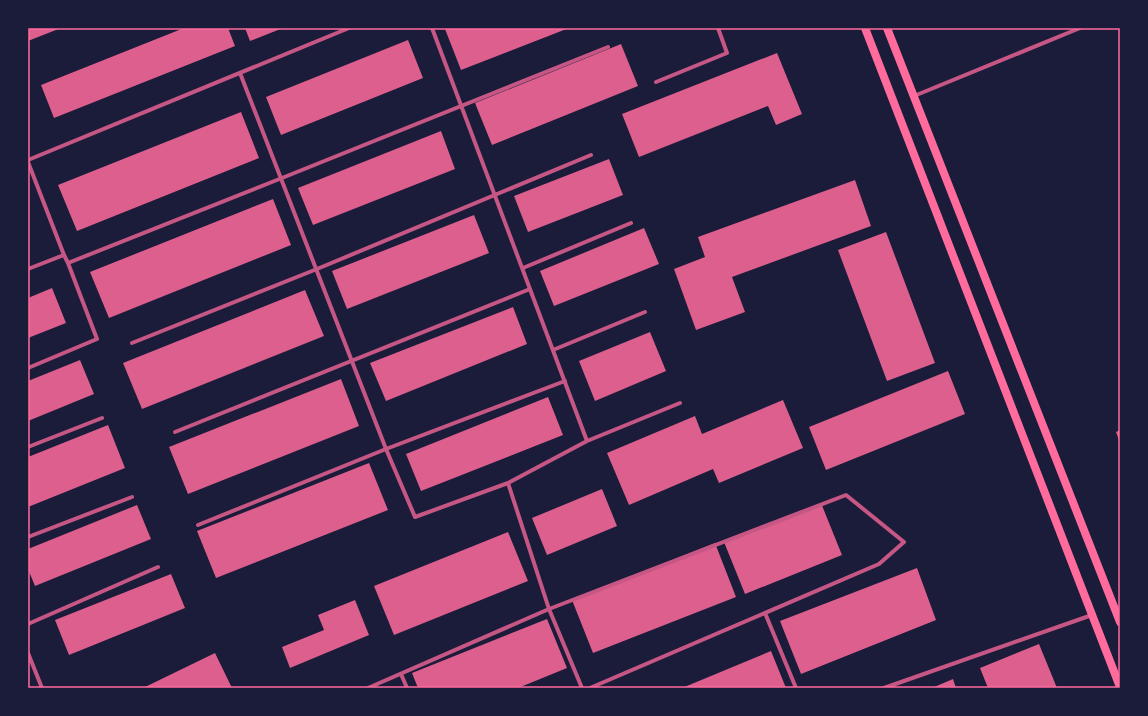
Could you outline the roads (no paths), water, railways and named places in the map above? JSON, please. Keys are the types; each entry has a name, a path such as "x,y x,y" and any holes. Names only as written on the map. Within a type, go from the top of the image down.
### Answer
{"main road":[{"path":"865,28 1120,687"},
{"path":"886,28 1120,622"}],"street":[{"path":"28,368 98,339 28,161 350,28"},
{"path":"432,28 587,441"},
{"path":"656,82 727,53 718,28"},
{"path":"914,96 1080,28"},
{"path":"68,263 608,47"},
{"path":"240,73 386,449 415,517 508,483 587,441 680,403"},
{"path":"132,343 317,269 591,155"},
{"path":"522,268 631,223"},
{"path":"28,269 64,255"},
{"path":"175,432 530,289"},
{"path":"553,350 645,312"},
{"path":"198,525 386,449 565,381"},
{"path":"28,447 102,418"},
{"path":"508,483 549,609 582,688"},
{"path":"368,688 549,609 846,495 904,542 879,564 590,688"},
{"path":"28,537 132,497"},
{"path":"28,624 158,567"},
{"path":"765,613 796,688"},
{"path":"884,688 1092,615"},
{"path":"28,653 42,688"},
{"path":"401,674 407,688"}]}
